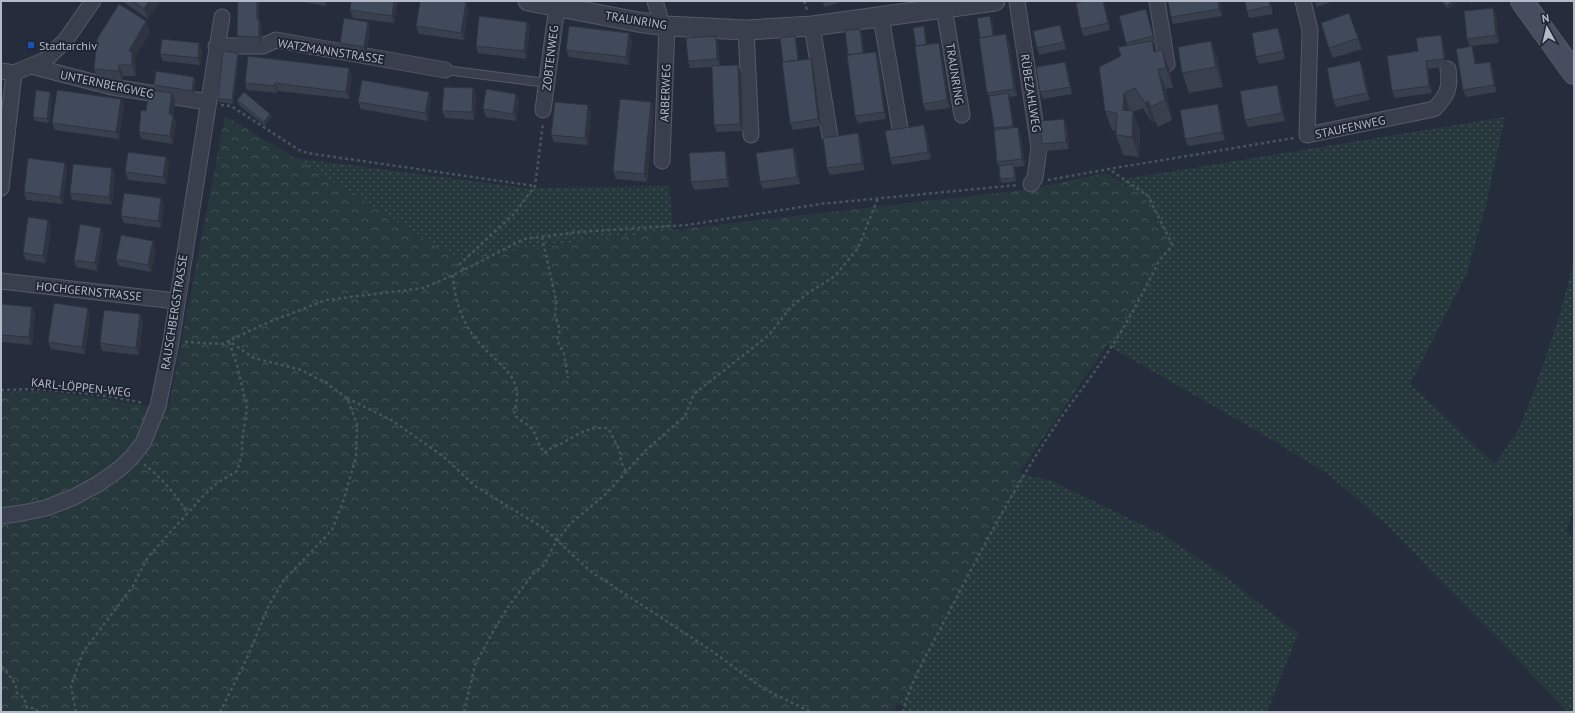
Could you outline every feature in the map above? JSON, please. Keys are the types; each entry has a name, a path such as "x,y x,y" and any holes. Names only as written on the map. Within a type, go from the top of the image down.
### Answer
{"main road":[{"path":"1522,1 1574,73"}],"street":[{"path":"1,188 8,72 31,66 45,60 64,42 93,1"},
{"name":"TRAUNRING","path":"528,1 663,25 746,30 812,26 995,1"},
{"name":"ARBERWEG","path":"655,1 663,25 662,161"},
{"name":"RÜBEZAHLWEG","path":"1017,1 1039,148 1035,178 1030,184"},
{"path":"1157,1 1167,64"},
{"name":"STAUFENWEG","path":"1303,1 1310,30 1307,135 1434,109 1445,98 1450,82 1448,70"},
{"name":"ZOBTENWEG","path":"543,110 557,6"},
{"name":"TRAUNRING","path":"944,8 962,115"},
{"name":"RAUSCHBERGSTRASSE","path":"1,516 46,508 74,497 98,484 118,470 131,458 143,443 158,406 170,342 216,46 222,17"},
{"path":"882,17 900,128"},
{"path":"812,26 830,136"},
{"path":"746,30 751,135"},
{"name":"WATZMANNSTRASSE","path":"216,46 263,46 276,40 445,70"},
{"name":"UNTERNBERGWEG","path":"31,66 112,87 148,94 208,102"},
{"name":"HOCHGERNSTRASSE","path":"1,281 176,301"}],"lane":[{"path":"445,70 546,83"}],"path":[{"path":"208,102 231,106 299,150 307,153 535,186"},
{"path":"464,270 460,264 515,213 535,186 543,110"},
{"path":"170,342 222,344 269,322 326,300 424,288 464,270 524,239 578,232 687,225 820,204 1030,184 1307,135"},
{"path":"903,712 905,703 924,661 1022,476 1062,416 1109,352 1137,304 1161,257 1170,250 1172,244 1148,196 1109,169"},
{"path":"464,712 475,666 495,628 508,607 534,574 544,565 570,524 606,494 646,450 685,416 694,394 769,335 790,308 808,293 835,276 858,248 878,198"},
{"path":"542,237 556,300 554,316 560,330 557,340 564,354 568,378"},
{"path":"453,275 454,292 466,326 481,346 506,369 516,384 517,396 514,414 517,419 532,429 540,448 545,453 550,447 560,445 586,430 608,428 620,451 621,462 626,471"},
{"path":"229,341 254,358 301,370 326,383 347,398 393,420 444,457 475,486 545,529 590,571 709,649 764,689 810,712"},
{"path":"76,712 71,686 83,652 133,586 148,558 203,496 217,483 237,471 242,455 242,441 247,408 237,365 229,341"},
{"name":"KARL-LÖPPEN-WEG","path":"1,390 39,389 100,395 158,406"},
{"path":"220,712 248,658 269,605 284,580 332,530 344,499 356,457 357,424 347,398"},
{"path":"131,458 143,463 154,472 181,501 187,513"},
{"path":"1,667 13,679 16,685 17,693 24,698 27,708 34,708 39,712"}],"green space":[{"path":"225,116 456,258 673,230 1030,189 1106,173 1144,197 1169,244 1107,345 1019,473 893,712 1,712 1,526 3,526 1,524 1,392 38,391 100,398 158,408 159,403 169,405"},
{"path":"1505,117 1486,205 1467,273 1410,384 1495,464 1518,430 1534,391 1560,314 1574,259 1574,510 1566,531 1574,539 1574,712 1568,712 1387,525 1328,474 1264,435 1107,345 1169,244 1144,197 1119,180"},
{"path":"295,158 525,188 669,186 673,230 456,258"},
{"path":"1019,473 1052,481 1163,535 1230,580 1298,634 1267,712 910,712 898,703"}],"building":[{"path":"133,1 149,1 144,9"},
{"path":"238,1 257,1 259,37 237,36"},
{"path":"351,1 394,1 392,16 350,10"},
{"path":"420,1 466,2 461,33 416,26"},
{"path":"1086,1 1103,1 1108,23 1081,29 1076,3"},
{"path":"1168,1 1218,1 1219,9 1171,17"},
{"path":"1245,1 1269,1 1270,6 1247,11"},
{"path":"1443,1 1452,1 1447,6"},
{"path":"119,4 146,21 129,51 132,52 132,65 119,65 119,71 94,69 97,39"},
{"path":"1493,8 1496,35 1467,39 1464,11"},
{"path":"1146,9 1153,36 1126,43 1119,16"},
{"path":"1349,13 1358,38 1329,48 1321,23"},
{"path":"479,16 527,22 524,51 476,46"},
{"path":"990,16 993,36 980,38 977,18"},
{"path":"344,18 368,22 364,47 340,43"},
{"path":"1060,25 1064,42 1037,48 1033,31"},
{"path":"569,26 629,33 626,57 566,50"},
{"path":"924,26 926,45 916,46 913,28"},
{"path":"1278,28 1283,51 1256,57 1252,33"},
{"path":"860,29 863,53 848,55 845,31"},
{"path":"1006,34 1014,89 987,93 979,38"},
{"path":"1441,35 1444,59 1426,61 1429,86 1392,91 1387,56 1418,51 1416,38"},
{"path":"716,36 717,59 688,61 686,38"},
{"path":"795,36 798,60 783,62 780,38"},
{"path":"162,39 199,43 198,58 160,54"},
{"path":"1152,41 1154,52 1162,49 1166,68 1158,69 1165,100 1151,107 1148,101 1145,103 1135,88 1124,93 1123,110 1133,111 1132,137 1116,135 1117,113 1105,111 1099,67 1121,56 1118,47"},
{"path":"1211,41 1216,67 1182,73 1178,47"},
{"path":"939,43 947,100 923,104 915,46"},
{"path":"1472,46 1475,64 1490,62 1494,85 1463,90 1456,49"},
{"path":"223,51 238,53 232,100 218,99"},
{"path":"876,52 884,112 855,116 847,55"},
{"path":"248,56 349,68 346,92 275,83 275,86 245,83"},
{"path":"811,59 818,119 790,123 782,62"},
{"path":"1360,61 1367,93 1333,100 1327,68"},
{"path":"1065,62 1070,87 1040,92 1036,67"},
{"path":"738,65 740,124 714,125 712,66"},
{"path":"156,71 194,77 192,91 154,85"},
{"path":"362,80 429,92 425,113 358,102"},
{"path":"1277,85 1282,113 1245,120 1240,91"},
{"path":"444,87 473,88 472,112 442,111"},
{"path":"486,89 516,94 513,114 483,109"},
{"path":"36,90 50,92 47,119 33,117"},
{"path":"57,90 121,99 116,132 52,123"},
{"path":"149,90 172,93 169,114 173,115 170,136 139,132 141,110 146,111"},
{"path":"244,92 270,114 264,122 237,100"},
{"path":"1008,93 1013,126 994,128 989,96"},
{"path":"620,99 651,102 644,174 613,171"},
{"path":"555,102 588,105 585,138 551,135"},
{"path":"1218,104 1222,132 1185,139 1180,110"},
{"path":"1064,119 1066,142 1042,144 1040,121"},
{"path":"924,125 928,152 890,158 885,131"},
{"path":"1018,127 1022,159 997,162 994,130"},
{"path":"858,133 862,163 827,168 823,138"},
{"path":"793,148 797,177 760,182 756,153"},
{"path":"725,151 727,179 691,182 689,153"},
{"path":"128,152 166,157 163,177 125,172"},
{"path":"28,158 65,163 60,197 24,192"},
{"path":"73,164 112,168 109,197 70,193"},
{"path":"1013,164 1015,178 1000,179 999,166"},
{"path":"124,193 161,198 158,221 121,216"},
{"path":"28,217 48,220 43,256 23,253"},
{"path":"80,224 101,228 95,263 74,260"},
{"path":"121,235 153,241 148,265 116,259"},
{"path":"54,303 88,308 82,347 48,342"},
{"path":"1,304 32,307 29,337 1,335"},
{"path":"104,310 140,314 136,348 100,343"}],"place":[{"name":"Stadtarchiv","path":"31,45"}]}
